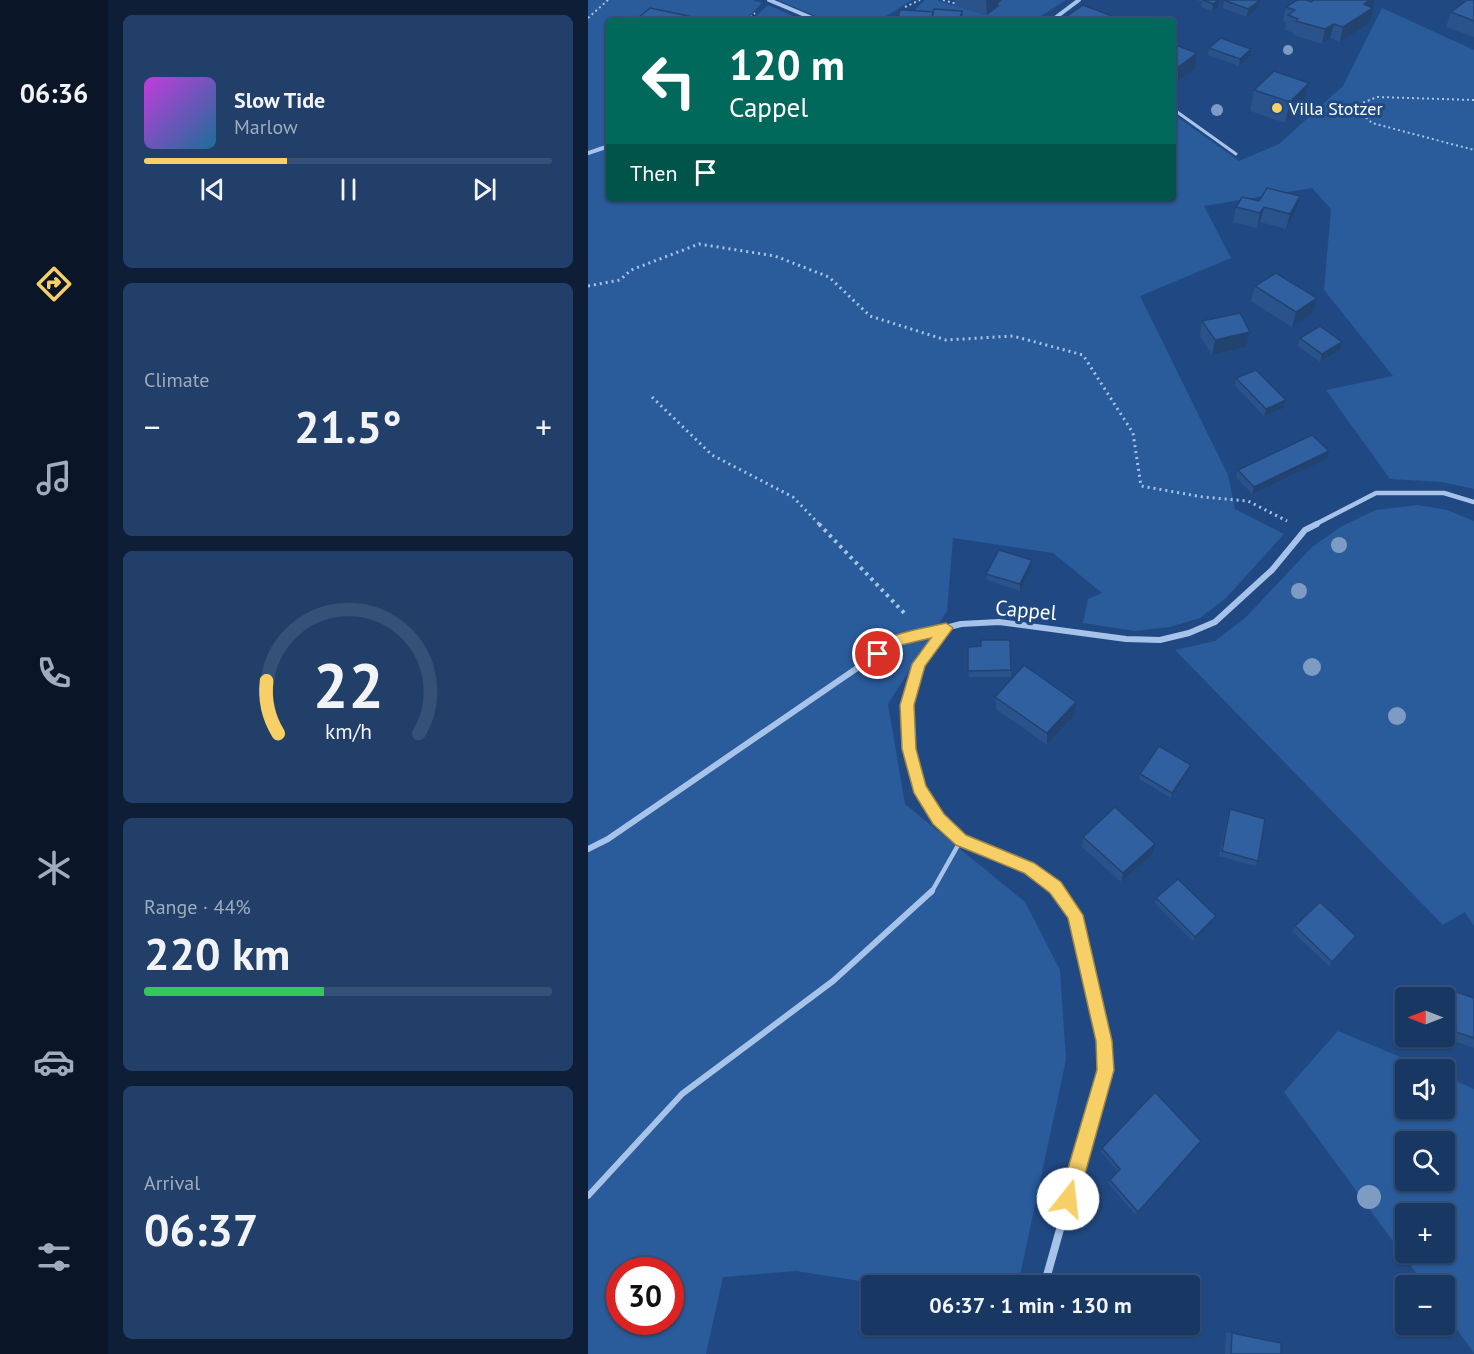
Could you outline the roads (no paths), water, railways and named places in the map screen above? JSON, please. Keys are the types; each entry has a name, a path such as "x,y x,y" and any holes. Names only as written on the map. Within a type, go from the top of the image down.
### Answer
{"street":[{"path":"769,0 812,18"},
{"path":"1055,18 1079,0"},
{"path":"588,153 606,147"},
{"name":"Cappel","path":"588,849 608,839 898,640 961,624 999,622 1126,639 1160,640 1189,633 1215,622 1272,570 1305,530 1376,493 1444,493 1474,502"},
{"path":"946,628 918,664 907,705 909,749 919,788 939,819 961,840 1029,868 1056,888 1075,915 1104,1041 1105,1070 1047,1275"}],"lane":[{"path":"1176,111 1236,154"},
{"path":"588,1196 682,1094 832,981 928,896 961,840"}],"place":[{"name":"Villa Stotzer","path":"1277,108"}]}
